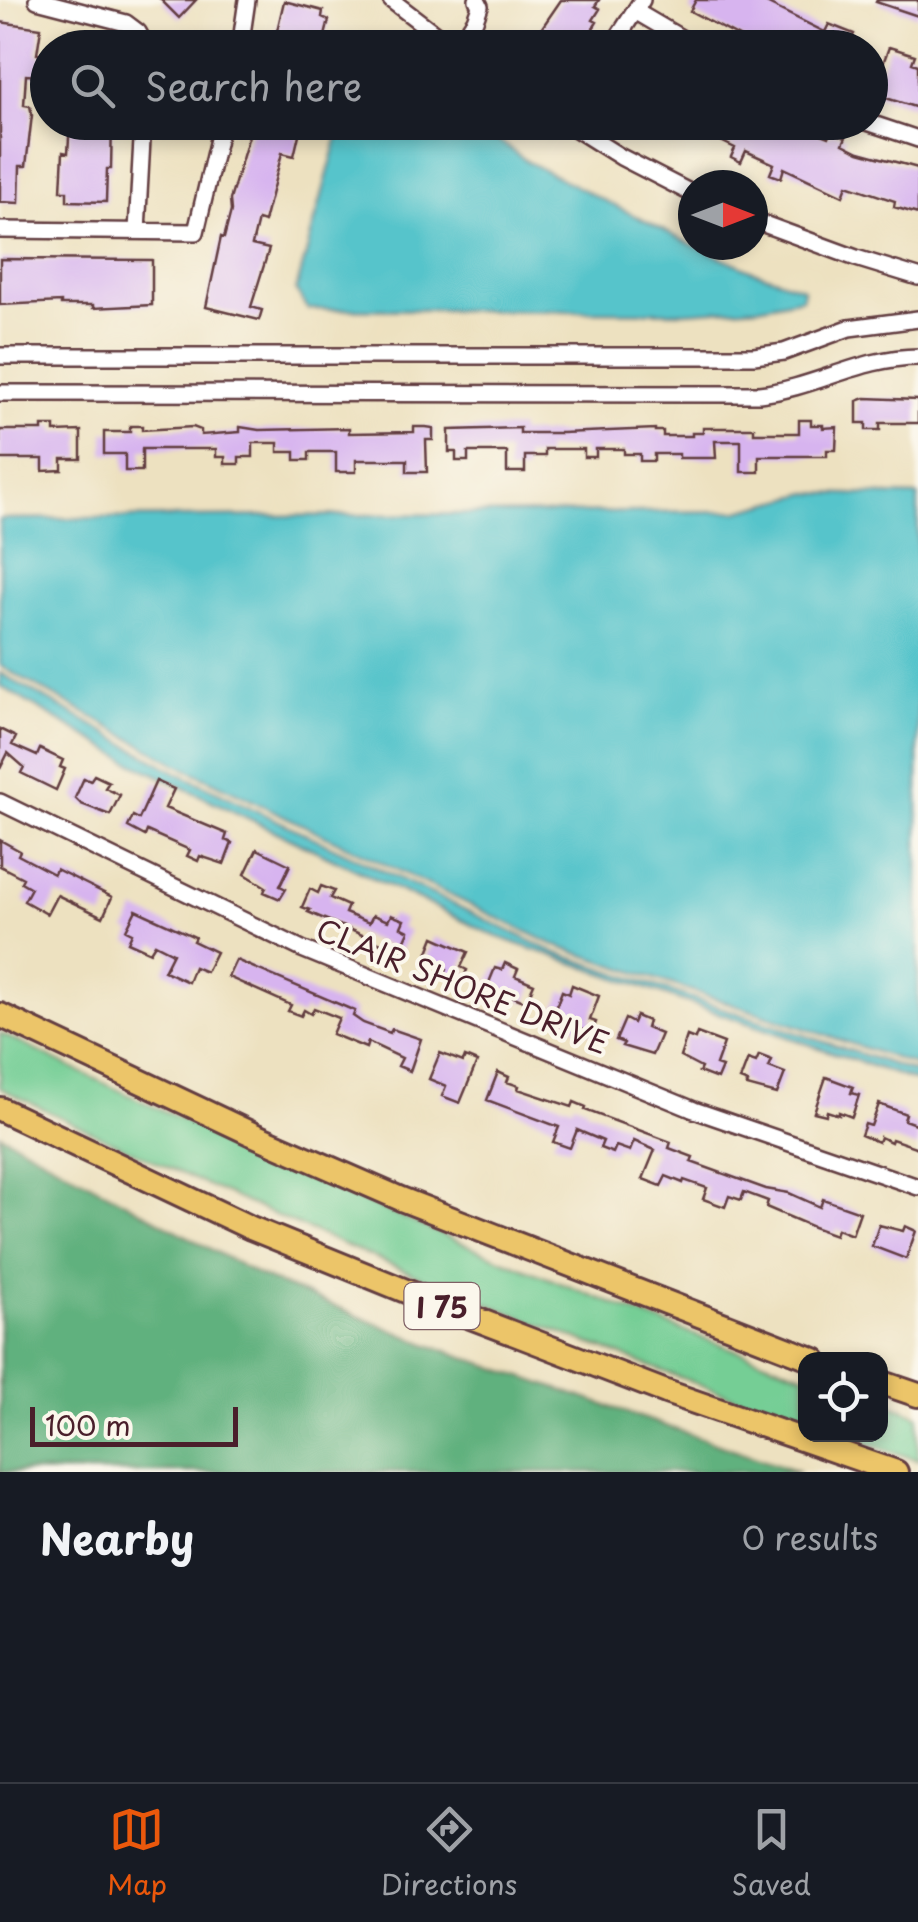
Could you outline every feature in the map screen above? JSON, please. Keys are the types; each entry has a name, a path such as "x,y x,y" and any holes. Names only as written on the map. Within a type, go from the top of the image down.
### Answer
{"highway":[{"path":"0,1015 235,1127 401,1199 798,1353"},
{"name":"I 75","path":"0,1109 251,1228 455,1311 666,1392 896,1472"},
{"path":"888,1385 918,1395"}],"street":[{"path":"37,0 126,23 135,30"},
{"path":"243,30 247,0"},
{"path":"247,30 259,0"},
{"path":"391,0 431,30"},
{"path":"468,30 480,6 477,0"},
{"path":"623,30 638,6 672,30"},
{"path":"888,129 918,139"},
{"path":"138,232 143,140"},
{"path":"0,230 196,232 218,140"},
{"path":"595,140 678,186"},
{"path":"768,226 918,277"},
{"path":"0,356 754,356 784,352 849,328 918,319"},
{"path":"0,393 743,395 788,390 876,360 918,357"},
{"name":"CLAIR SHORE DRIVE","path":"0,802 302,949 694,1110 918,1188"}],"green space":[{"path":"0,1033 398,1216 600,1299 798,1372 798,1420 600,1348 398,1267 197,1181 0,1088"},
{"path":"0,1134 260,1276 429,1345 800,1472 0,1472"},
{"path":"888,1404 918,1415 918,1460 863,1442 888,1442"}],"water":[{"path":"337,140 498,140 528,162 678,237 678,260 728,260 803,288 802,298 758,307 686,312 308,309 296,291"},
{"path":"809,493 918,496 918,1066 556,946 182,767 0,666 0,519 739,511"},
{"path":"0,673 178,773 554,952 918,1073 918,1082 495,936 130,762 0,686"}],"building":[{"path":"161,0 196,0 179,18"},
{"path":"561,0 599,0 592,30 540,30"},
{"path":"696,0 760,0 821,30 726,30 690,11"},
{"path":"918,0 918,16 876,2"},
{"path":"284,1 323,11 322,17 329,20 326,30 277,30"},
{"path":"0,22 41,28 30,30 30,75 26,75 24,105 30,106 30,132 26,166 20,166 19,203 0,202"},
{"path":"888,50 915,55 912,63 918,65 918,108 888,99"},
{"path":"69,140 112,140 106,202 67,201 67,191 61,191 63,152 68,153"},
{"path":"248,140 298,140 294,156 282,153 264,222 258,220 252,245 269,249 251,307 262,310 259,320 206,307 221,237 224,238 231,211 230,200"},
{"path":"719,140 845,140 843,144 859,152 918,168 918,214 894,207 895,201 847,185 843,196 784,168 781,178 770,174 774,164 746,151 741,162 731,157 735,148"},
{"path":"0,259 152,260 152,305 0,305"},
{"path":"918,400 918,423 880,423 880,430 866,430 866,423 857,423 857,401"},
{"path":"799,420 811,420 811,425 823,428 837,427 836,450 827,450 827,456 759,456 759,472 741,472 741,441 715,441 716,458 654,454 654,461 640,461 640,454 624,454 624,449 596,449 596,457 584,457 584,449 545,449 545,456 525,456 525,472 507,472 507,452 468,452 468,461 456,461 456,452 449,452 449,430 520,428 520,433 562,433 655,429 663,431 663,436 692,436 703,433 703,428 754,428 754,433 799,433"},
{"path":"42,426 55,426 55,432 81,431 81,459 62,459 62,470 43,471 43,459 0,459 0,430 42,430"},
{"path":"130,426 142,426 142,430 193,427 201,430 201,435 240,432 240,427 349,428 349,433 414,432 414,427 426,427 433,428 433,440 426,440 427,472 407,472 407,460 356,460 356,472 336,472 336,452 309,452 309,460 295,460 295,452 278,452 278,443 253,443 253,457 239,457 239,464 225,464 225,457 216,457 216,449 142,449 142,471 125,471 125,454 104,454 104,432 130,432"},
{"path":"0,729 16,737 12,745 37,756 40,749 63,760 60,767 65,769 56,790 21,773 24,767 8,753 0,769"},
{"path":"94,775 109,782 105,788 120,795 110,815 75,798 84,778 90,781"},
{"path":"156,781 174,789 165,808 227,834 225,840 232,843 224,864 200,856 198,861 187,856 190,850 128,827 133,816 139,819"},
{"path":"0,840 20,851 18,855 54,874 56,869 112,897 103,917 57,895 47,914 24,901 31,888 21,882 23,878 0,866"},
{"path":"257,849 290,865 280,886 286,889 280,899 264,892 266,887 245,874"},
{"path":"321,886 334,891 330,898 348,906 345,913 369,923 373,915 388,921 391,915 404,920 401,927 409,931 400,951 308,912 302,907 310,889 318,893"},
{"path":"136,910 195,937 193,941 216,952 206,972 194,967 188,982 164,971 173,953 155,944 150,952 128,942 132,933 126,930"},
{"path":"434,937 468,952 461,967 467,970 462,981 445,974 447,969 426,957"},
{"path":"236,960 355,1011 353,1016 363,1023 421,1039 410,1071 398,1066 402,1058 368,1042 366,1048 332,1034 339,1018 314,1008 311,1014 304,1010 301,1016 288,1011 291,1005 228,977"},
{"path":"505,963 518,969 515,976 534,984 526,1002 488,985 495,968 502,970"},
{"path":"572,985 599,996 590,1020 596,1022 592,1033 574,1027 576,1023 554,1012 562,991 569,994"},
{"path":"636,1016 648,1021 646,1028 661,1034 652,1055 622,1046 624,1043 616,1040 625,1019 633,1023"},
{"path":"697,1033 724,1043 716,1065 722,1067 717,1079 699,1072 701,1068 680,1057 687,1036 695,1039"},
{"path":"440,1053 463,1062 465,1057 477,1062 460,1103 442,1096 446,1086 429,1079"},
{"path":"759,1055 772,1060 769,1067 785,1073 777,1094 747,1086 740,1080 748,1059 756,1062"},
{"path":"498,1072 509,1077 507,1082 519,1086 518,1089 572,1107 574,1102 586,1107 585,1110 671,1142 669,1148 693,1157 691,1162 766,1189 789,1193 820,1207 823,1199 860,1212 852,1235 837,1229 835,1235 813,1227 766,1207 768,1201 744,1192 741,1200 729,1196 725,1207 703,1199 707,1188 684,1180 683,1183 666,1176 661,1186 643,1179 655,1150 634,1141 630,1151 616,1146 613,1153 600,1148 603,1141 577,1130 570,1148 553,1142 559,1127 487,1100"},
{"path":"826,1077 853,1087 851,1093 859,1095 852,1117 839,1112 814,1112"},
{"path":"879,1104 906,1114 904,1120 918,1125 918,1148 880,1137 878,1142 861,1135 865,1124 871,1126"},
{"path":"879,1225 903,1231 905,1226 916,1231 906,1259 872,1246"}]}
